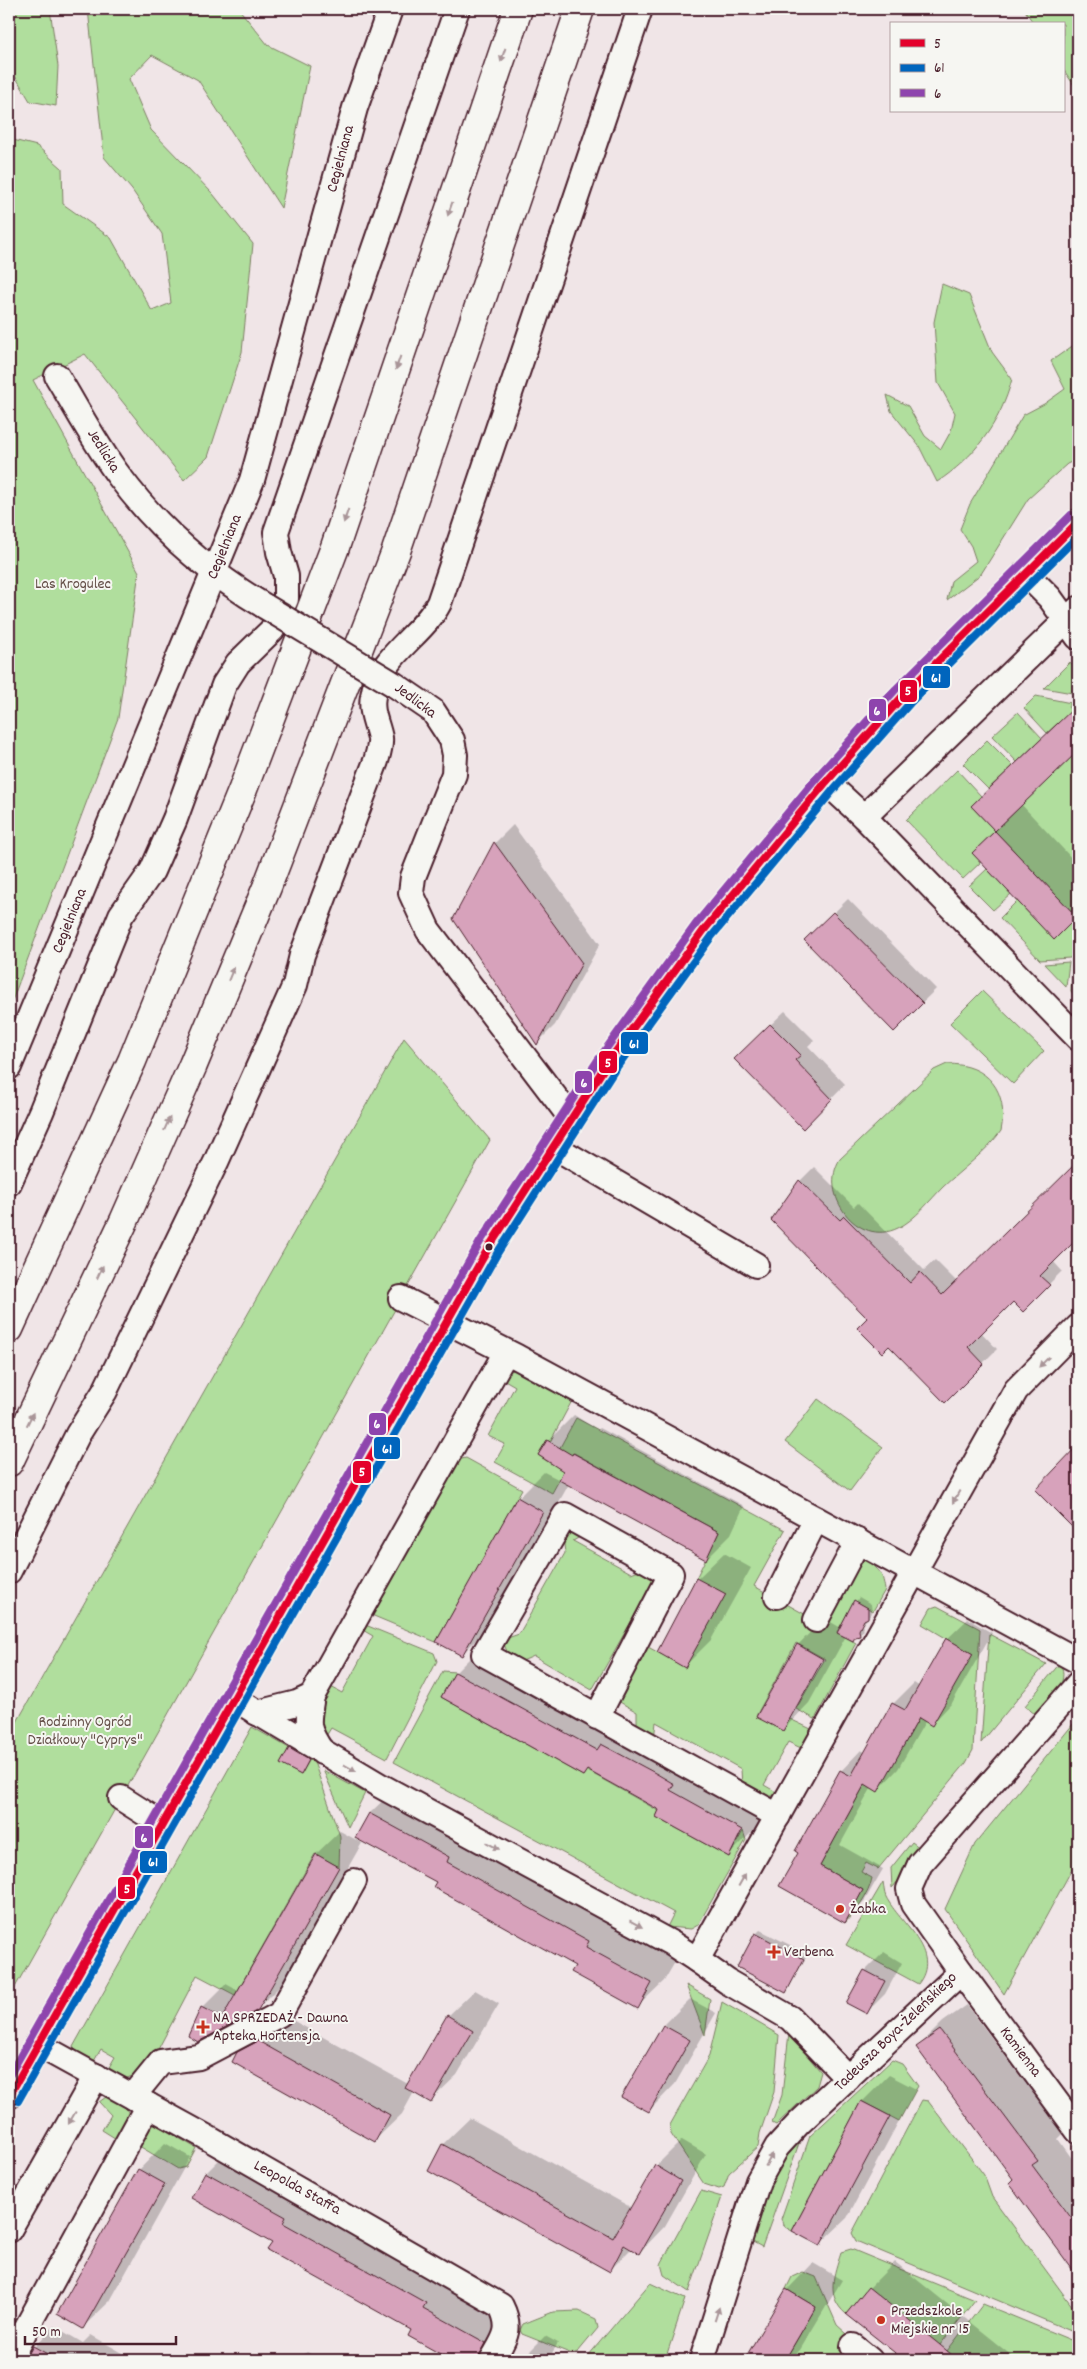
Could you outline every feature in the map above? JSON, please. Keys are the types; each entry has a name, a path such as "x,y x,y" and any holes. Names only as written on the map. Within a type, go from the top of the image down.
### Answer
{"highway":[{"path":"9,1328 132,1061 243,789 335,547 518,9"},
{"path":"9,1462 124,1221 193,1065 267,887 396,551 580,9"}],"street":[{"name":"Cegielniana","path":"9,1067 252,480 355,108 390,9"},
{"path":"9,1183 41,1112 121,915 152,871 175,819 224,685 238,663 272,630 286,598 286,576 278,552 276,532 457,9"},
{"path":"9,1571 78,1434 113,1373 216,1162 295,985 302,955 376,761 380,739 373,717 373,696 379,676 403,646 431,618 440,603 640,9"},
{"name":"Jedlicka","path":"57,376 123,481 182,548 232,587 434,711 452,740 455,755 454,774 416,869 411,893 428,930 571,1118"},
{"path":"9,2096 489,1247 606,1064 672,972 757,863 826,782 903,696 1078,522"},
{"path":"864,817 1074,623 1025,573"},
{"path":"826,782 864,817 1078,1038"},
{"path":"553,1146 756,1265"},
{"path":"401,1298 446,1323 506,1352 1078,1661"},
{"path":"697,1960 1016,1390 1078,1327"},
{"path":"322,1752 309,1732 308,1719 312,1696 506,1352"},
{"path":"597,1717 671,1574 566,1515 484,1654 597,1717 778,1816"},
{"path":"777,1596 816,1519"},
{"path":"816,1620 858,1542"},
{"name":"Tadeusza Boya-Żeleńskiego","path":"707,2358 758,2181 777,2147 961,1972 912,1904 909,1888 920,1864 1078,1684"},
{"path":"257,1712 290,1705 312,1696"},
{"path":"233,1698 322,1752 671,1942 728,1982 790,2018 848,2078"},
{"path":"121,1798 162,1824"},
{"path":"10,2360 141,2101 138,2089 162,2062 199,2057 280,2014 354,1881"},
{"name":"Kamienna","path":"961,1972 1078,2131"},
{"name":"Leopolda Staffa","path":"37,2044 141,2101 501,2306 508,2318 507,2333 492,2360"},
{"path":"9,2230 96,2076"}],"green space":[{"path":"9,9 50,9 58,66 56,106 30,101 9,66"},
{"name":"Las Krogulec","path":"88,9 239,9 268,45 310,66 281,208 198,80 152,55 129,79 151,130 213,194 253,244 242,352 208,457 184,480 85,354 33,380 139,572 118,718 9,1009 9,139 37,146 62,168 63,204 111,238 152,311 171,303 162,234 132,190 104,157"},
{"path":"1024,9 1078,9 1078,91 1064,70 1064,22 1033,22"},
{"path":"942,284 969,295 992,352 1012,379 1001,410 984,438 963,462 937,482 919,446 891,411 887,395 908,406 925,436 941,449 951,431 955,413 938,383 934,322"},
{"path":"1078,342 1078,459 1067,464 1028,499 981,574 947,600 951,581 976,561 971,546 960,529 970,504 1023,415 1044,404 1065,389 1051,361"},
{"path":"1070,662 1078,671 1078,694 1044,688"},
{"path":"1036,696 1071,703 1068,707 1078,718 1078,742 1059,722 1047,733 1024,708"},
{"path":"1018,712 1042,738 1017,762 992,736"},
{"path":"987,740 1013,766 988,789 963,764"},
{"path":"1078,751 1078,932 1074,938 1078,942 1078,949 1070,958 1040,960 1000,918 1017,901 1054,939 1077,917 995,831"},
{"path":"957,770 981,796 971,806 995,831 972,853 981,862 963,879 906,820"},
{"path":"987,869 1011,894 993,910 969,886"},
{"path":"1078,956 1077,999 1071,991 1073,960"},
{"path":"1069,962 1066,987 1044,964"},
{"path":"982,991 1044,1051 1013,1084 950,1023"},
{"name":"Rodzinny Ogród Działkowy \"Cyprys\"","path":"404,1038 490,1140 9,1998 9,1736"},
{"path":"947,1064 961,1065 974,1069 992,1082 1002,1104 1001,1131 981,1153 943,1187 916,1215 898,1228 883,1232 869,1230 856,1224 845,1214 838,1201 834,1187 834,1173 840,1159 934,1070"},
{"path":"524,1370 574,1397 550,1442 547,1440 538,1455 551,1464 576,1418 785,1530 754,1586 826,1626 862,1559 876,1568 881,1574 885,1590 873,1611 855,1601 837,1632 856,1643 815,1719 796,1709 825,1659 796,1643 756,1716 783,1731 790,1719 811,1729 801,1748 788,1742 764,1785 778,1793 775,1796 764,1796 742,1786 741,1769 656,1722 654,1739 637,1729 637,1712 618,1701 648,1647 685,1667 696,1578 719,1532 574,1453 552,1493 495,1462 505,1444 488,1436 515,1386 503,1379 507,1372"},
{"path":"818,1399 883,1447 850,1491 785,1442"},
{"path":"466,1458 522,1489 436,1642 369,1614 457,1460"},
{"path":"572,1529 587,1533 573,1541 631,1573 649,1566 660,1579 651,1587 592,1690 534,1656 513,1665 502,1640 519,1634 565,1553 563,1536"},
{"path":"937,1606 980,1629 973,1750 966,1763 878,1869 866,1863 861,1872 872,1878 868,1890 862,1902 845,1923 863,1890 820,1866 865,1784 877,1791 919,1718 973,1654 922,1624 931,1608"},
{"path":"363,1624 434,1653 437,1661 387,1758 331,1728 323,1741 318,1706 329,1686 342,1693 373,1636 361,1629"},
{"path":"989,1634 1046,1664 981,1743"},
{"path":"1060,1663 1063,1671 1061,1685 1036,1715 1025,1706"},
{"path":"443,1671 455,1672 441,1697 583,1776 586,1770 659,1811 656,1817 729,1857 743,1831 746,1840 698,1925 691,1929 667,1927 674,1913 394,1762"},
{"path":"1078,1718 1078,1858 1004,1994 945,1909 975,1844"},
{"path":"252,1727 289,1748 281,1764 301,1775 310,1759 314,1762 340,1836 339,1867 315,1854 235,1995 197,1975 153,2059 138,2074 127,2078 108,2069 115,2057 101,2049 94,2061 77,2052 73,2047"},
{"path":"323,1770 365,1793 348,1827"},
{"path":"912,1842 924,1851 892,1888 891,1868"},
{"path":"883,1882 886,1897 923,1950 926,1961 924,1972 918,1984 846,1945"},
{"path":"686,1985 710,1999 705,2035"},
{"path":"722,2002 779,2035 774,2092 760,2133 758,2147 729,2173 724,2187 719,2189 704,2184 671,2134 670,2125 709,2056"},
{"path":"789,2033 796,2035 795,2041 821,2072 817,2086 776,2125 772,2123 782,2095"},
{"path":"892,2060 902,2064 918,2086 899,2121 861,2101 792,2231 785,2227 781,2219 810,2136"},
{"path":"106,2097 125,2107 131,2117 118,2140 102,2130 111,2115 99,2102"},
{"path":"922,2100 928,2101 984,2175 992,2197 1078,2314 1078,2334 856,2241 852,2233"},
{"path":"148,2120 196,2148 186,2167 178,2169 134,2143"},
{"path":"802,2135 762,2247 751,2241 774,2174 783,2158"},
{"path":"701,2191 722,2197 689,2292 664,2275 661,2264"},
{"path":"851,2249 975,2300 940,2345 846,2314 835,2300 833,2284 841,2252"},
{"path":"803,2272 816,2277 837,2325 847,2334 849,2360 785,2360 816,2307 786,2289 792,2277"},
{"path":"650,2283 685,2299 665,2360 623,2360 588,2356"},
{"path":"983,2304 1078,2343 1078,2360 958,2360 947,2351"},
{"path":"579,2311 596,2319 598,2328 578,2352 572,2354 522,2334 520,2330 523,2324 553,2312"}],"building":[{"path":"1078,704 1078,751 995,831 971,806"},
{"path":"995,831 1077,917 1054,940 972,853"},
{"path":"494,842 582,963 537,1045 453,919"},
{"path":"833,912 923,1003 894,1032 804,940"},
{"path":"770,1024 801,1055 795,1060 832,1099 803,1129 734,1059"},
{"path":"1078,1161 1078,1238 1040,1276 1050,1285 1023,1312 1013,1302 968,1347 984,1364 945,1403 889,1346 882,1353 857,1328 867,1318 771,1220 799,1180 840,1220 844,1216 910,1283 920,1272 942,1295"},
{"path":"547,1440 719,1532 706,1560 559,1480 563,1471 538,1455"},
{"path":"1078,1445 1078,1533 1035,1490"},
{"path":"517,1497 543,1512 462,1656 436,1642"},
{"path":"696,1578 726,1594 685,1668 657,1652"},
{"path":"854,1600 868,1608 868,1618 864,1620 859,1630 860,1636 855,1637 853,1641 837,1633"},
{"path":"946,1638 973,1654 932,1726 919,1718 878,1792 865,1784 820,1866 863,1890 845,1923 779,1886 798,1853 795,1851 840,1770 851,1776 892,1703 905,1710"},
{"path":"797,1644 823,1659 783,1731 756,1717"},
{"path":"455,1672 597,1750 601,1744 674,1784 670,1790 742,1830 729,1857 656,1817 659,1810 587,1770 583,1776 441,1697"},
{"path":"289,1748 309,1760 301,1775 280,1764"},
{"path":"369,1813 449,1857 447,1862 589,1941 586,1947 652,1983 638,2009 571,1972 575,1966 433,1887 436,1882 355,1838"},
{"path":"316,1854 339,1867 258,2010 198,2042 188,2036 201,2007 222,2018"},
{"path":"755,1933 804,1959 786,1993 737,1967"},
{"path":"864,1970 885,1981 867,2014 846,2003"},
{"path":"447,2015 473,2031 431,2103 405,2088"},
{"path":"663,2025 690,2040 649,2112 621,2097"},
{"path":"940,2030 1038,2161 1032,2165 1078,2227 1078,2277 1009,2183 1013,2179 916,2047"},
{"path":"258,2041 390,2115 375,2142 232,2062 237,2052"},
{"path":"861,2101 890,2116 820,2246 792,2231"},
{"path":"442,2144 613,2238 655,2165 681,2181 639,2254 624,2245 610,2272 428,2171"},
{"path":"138,2169 165,2184 83,2329 57,2314"},
{"path":"205,2172 286,2217 283,2223 426,2303 423,2308 486,2343 478,2360 451,2360 408,2336 411,2330 267,2250 272,2243 191,2198"},
{"name":"Przedszkole Miejskie nr 15","path":"868,2287 958,2360 904,2360 846,2314"},
{"path":"786,2289 816,2307 785,2360 744,2360"},
{"path":"33,2346 58,2360 25,2360"}],"transit line":[{"name":"6","path":"9,2076 480,1242 598,1060 696,924 819,775 896,689 1071,515"},
{"name":"5","path":"9,2096 489,1247 606,1065 704,930 826,782 903,696 1078,522"},
{"name":"61","path":"18,2101 498,1252 614,1071 712,936 834,789 910,703 1078,536"}],"place":[{"name":"Żabka","path":"840,1909"},
{"name":"Verbena","path":"774,1952"},
{"name":"NA SPRZEDAŻ - Dawna Apteka Hortensja","path":"203,2027"},
{"name":"Przedszkole Miejskie nr 15","path":"881,2320"}]}
